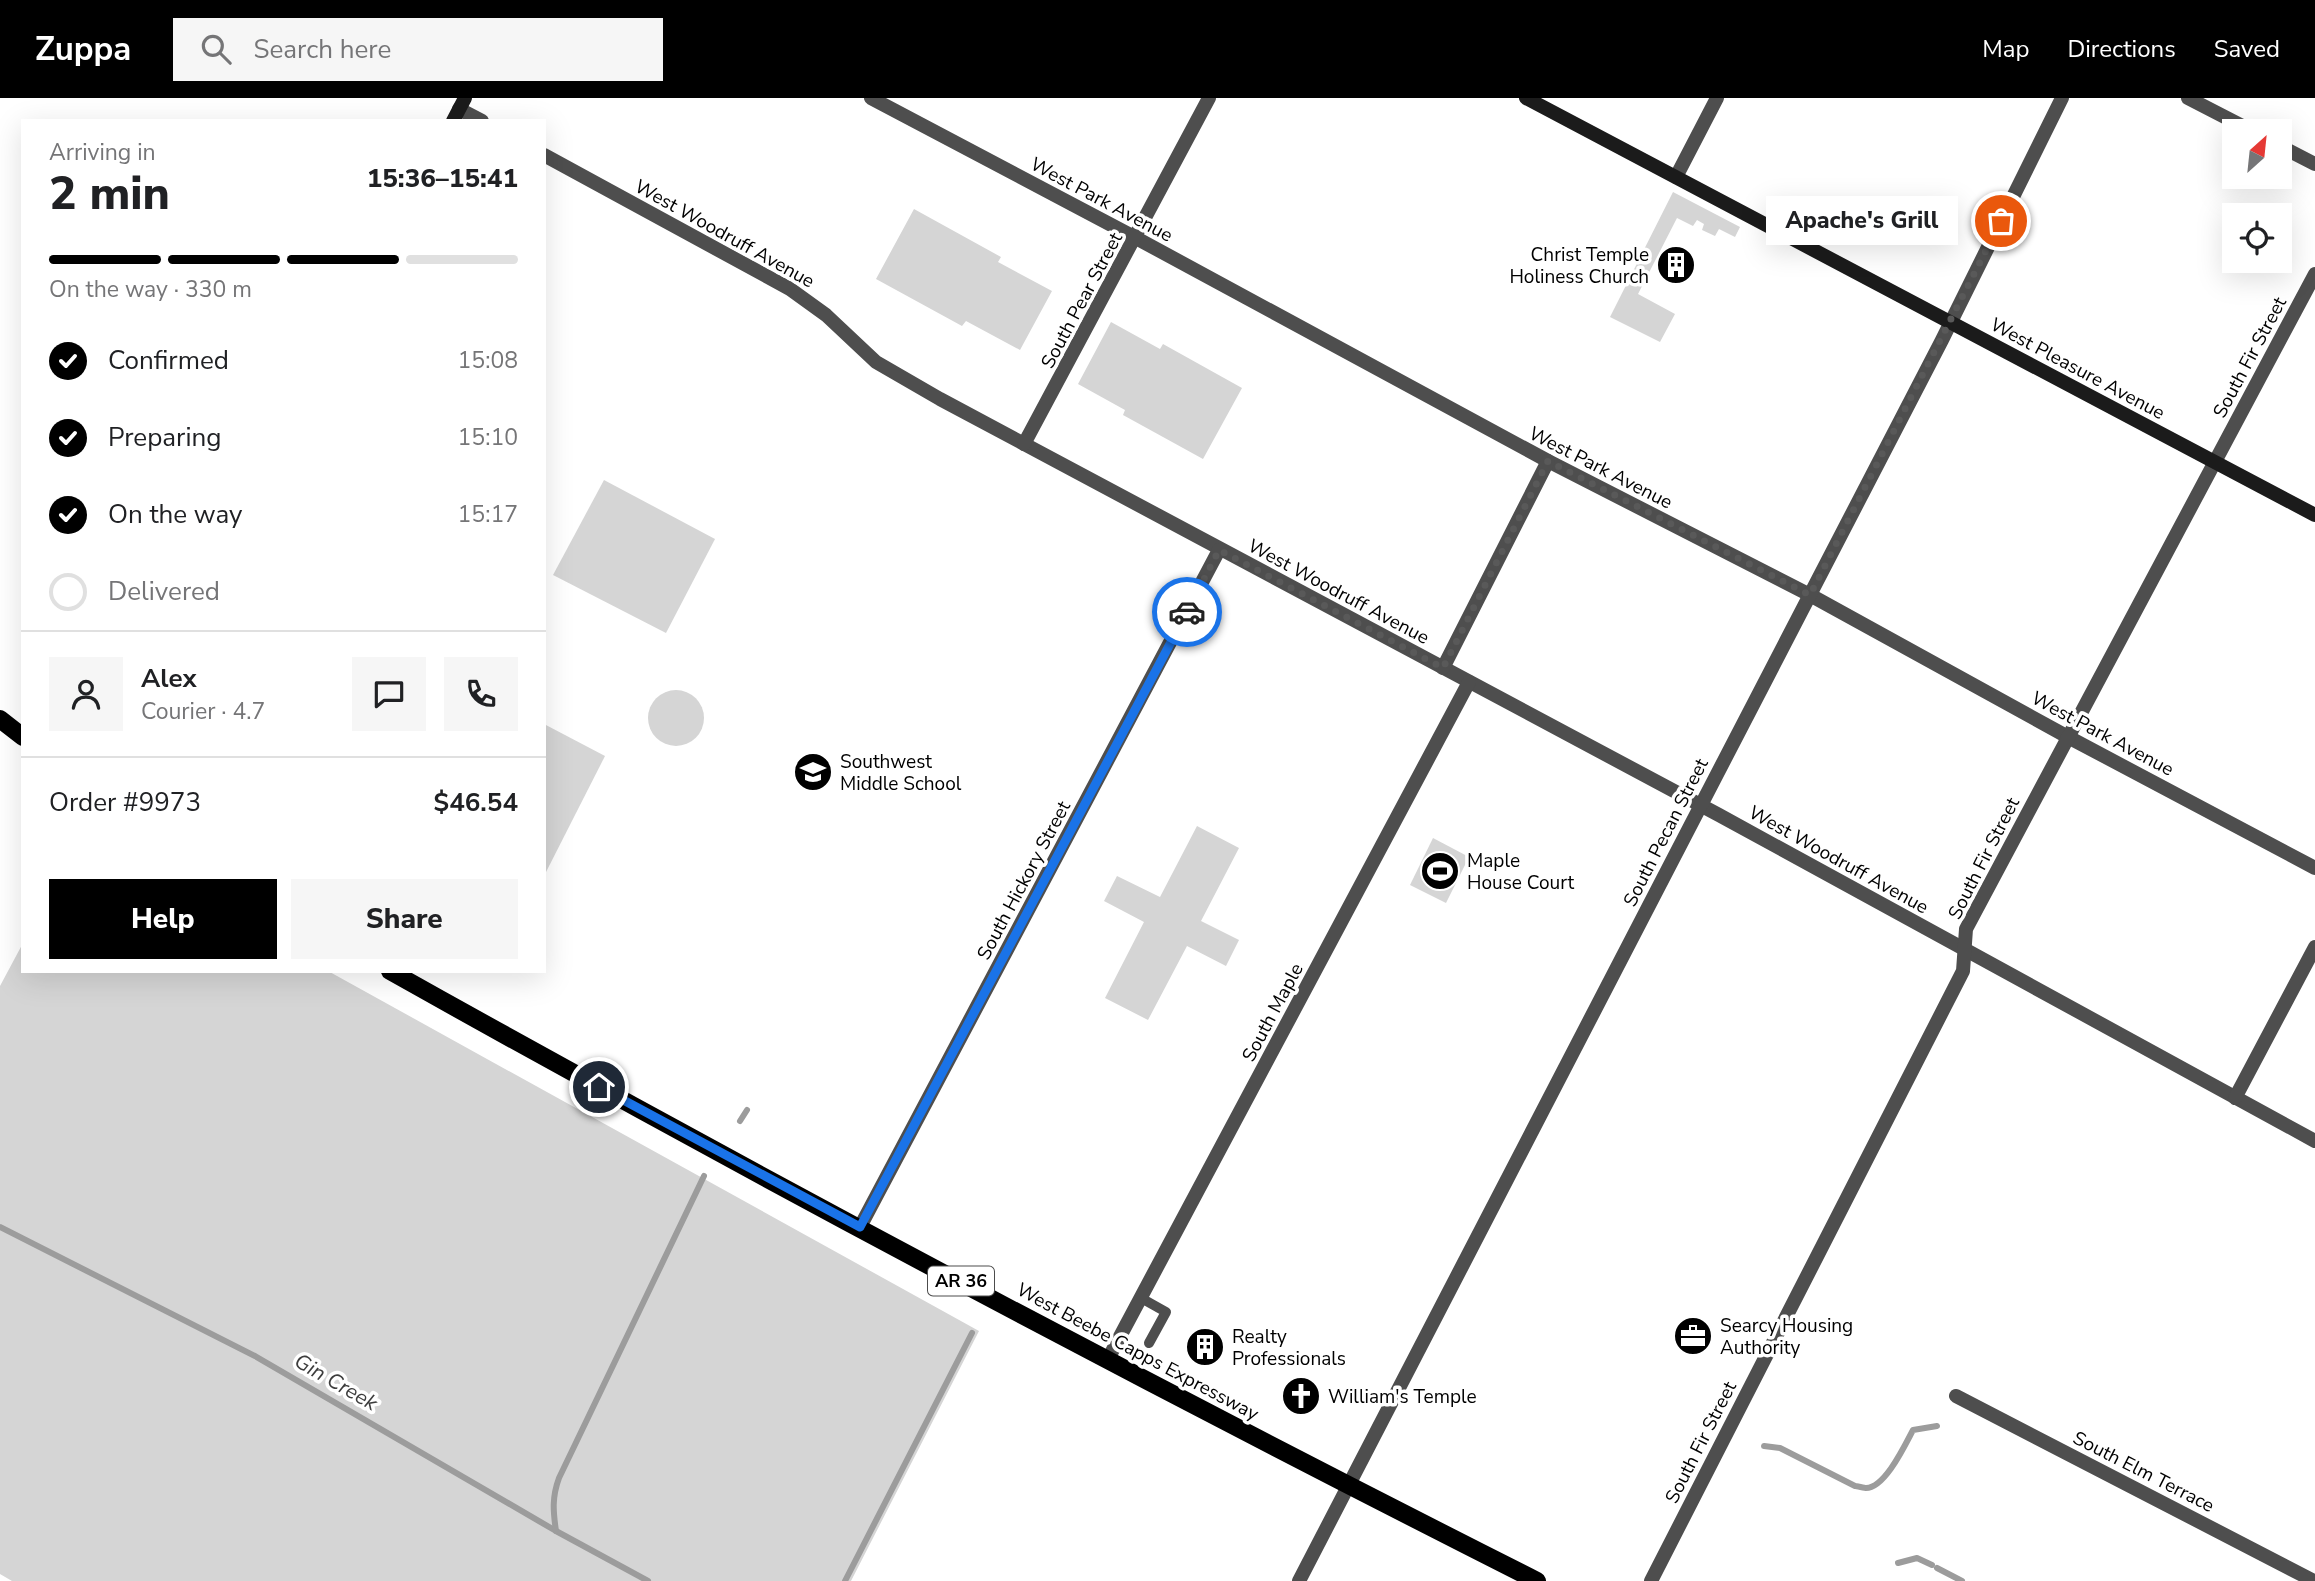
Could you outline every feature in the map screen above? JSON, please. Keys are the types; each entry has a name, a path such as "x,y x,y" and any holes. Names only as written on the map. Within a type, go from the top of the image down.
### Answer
{"main road":[{"path":"0,719 21,735"},
{"name":"West Beebe Capps Expressway","path":"394,973 1108,1359 1537,1581"}],"street":[{"name":"West Park Avenue","path":"871,98 1548,461 1810,595 2068,737 2315,868"},
{"name":"South Pear Street","path":"1024,444 1209,98"},
{"name":"West Pleasure Avenue","path":"1526,98 2315,515"},
{"path":"1676,177 1717,98"},
{"name":"South Pecan Street","path":"1299,1581 1951,323 2062,98"},
{"path":"2188,98 2229,119"},
{"path":"459,109 478,119"},
{"path":"2292,152 2315,164"},
{"name":"West Woodruff Avenue","path":"546,156 790,289 827,315 876,362 1219,550 1701,805 2315,1141"},
{"name":"South Fir Street","path":"1651,1581 1963,971 1966,929 2315,274"},
{"path":"1443,668 1548,461"},
{"name":"South Hickory Street","path":"860,1227 1219,550"},
{"name":"South Maple","path":"1108,1359 1469,682"},
{"path":"2235,1098 2315,947"},
{"name":"South Elm Terrace","path":"1956,1396 2314,1581"}],"lane":[{"path":"1141,1298 1166,1311 1149,1343"}],"shaded area":[{"path":"1673,192 1740,227 1735,237 1719,229 1715,236 1702,230 1704,224 1697,220 1693,226 1677,218 1638,294 1675,314 1660,342 1610,317"},
{"path":"914,209 1001,257 998,262 1052,291 1020,350 966,321 962,326 876,279"},
{"path":"1111,322 1160,349 1163,344 1242,388 1203,459 1123,415 1125,410 1078,384"},
{"path":"604,480 715,539 666,633 553,575"},
{"path":"670,690 682,690 692,694 700,702 704,718 700,734 692,742 682,746 670,746 660,742 652,734 648,724 648,712 652,702 660,694"},
{"path":"546,725 605,756 546,872"},
{"path":"1197,826 1239,848 1201,921 1239,940 1226,966 1187,946 1148,1020 1105,998 1144,922 1104,901 1117,876 1160,897"},
{"name":"Maple House Court","path":"1433,838 1469,857 1446,903 1410,885"},
{"path":"21,947 21,973 332,973 979,1331 851,1581 12,1581 0,1574 0,986"}],"waterway":[{"path":"740,1121 747,1110"},
{"path":"556,1531 554,1504 559,1478 704,1176"},
{"name":"Gin Creek","path":"0,1227 255,1356 556,1531 648,1581"},
{"path":"845,1581 972,1333"},
{"path":"1764,1446 1780,1448 1855,1486 1866,1488 1873,1486 1887,1474 1913,1430 1937,1426"},
{"path":"1898,1563 1917,1558 1932,1565"},
{"path":"1937,1568 1962,1581"}],"way so far":[{"path":"1187,612 1219,550 1443,668 1548,461 1810,595 2001,221"}],"place":[{"name":"Apache's Grill","path":"2001,221"},
{"name":"Christ Temple Holiness Church","path":"1676,265"},
{"name":"Southwest Middle School","path":"813,772"},
{"name":"Maple House Court","path":"1440,871"},
{"name":"Searcy Housing Authority","path":"1693,1336"},
{"name":"Realty Professionals","path":"1205,1347"},
{"name":"William's Temple","path":"1301,1396"}],"route":[{"path":"599,1087 860,1227 1187,612"}]}
